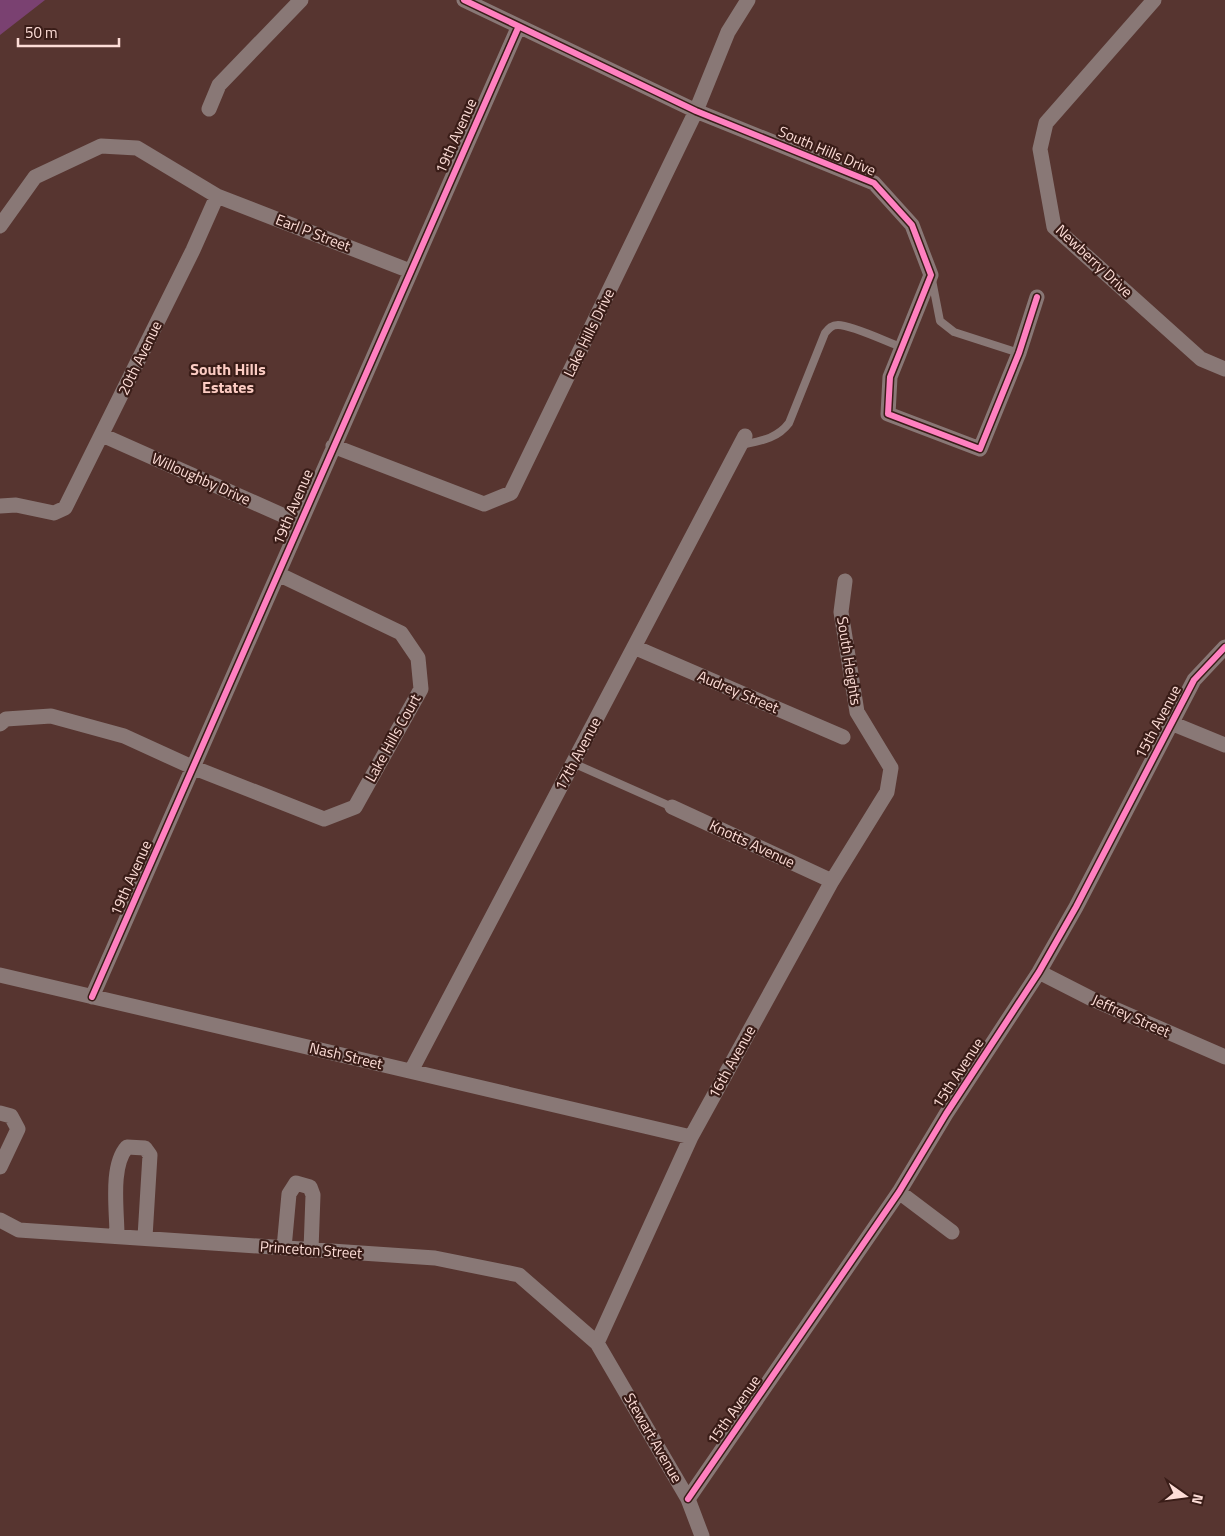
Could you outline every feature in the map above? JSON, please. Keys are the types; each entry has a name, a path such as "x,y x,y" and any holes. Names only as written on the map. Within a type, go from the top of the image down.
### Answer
{"street":[{"path":"209,109 219,85 301,0"},
{"name":"South Hills Drive","path":"464,0 518,28 696,111 874,182 912,225 931,274"},
{"name":"Lake Hills Drive","path":"333,446 484,504 511,494 696,111 728,32 748,0"},
{"name":"Newberry Drive","path":"1154,0 1046,123 1040,150 1054,227 1200,359 1225,370"},
{"name":"19th Avenue","path":"92,997 518,28"},
{"path":"0,226 35,177 101,146 137,148 217,196"},
{"name":"Earl P Street","path":"217,196 410,271"},
{"name":"20th Avenue","path":"0,506 16,505 54,513 65,508 194,250 217,196"},
{"path":"931,274 890,376 888,414 980,449 1019,353 1038,297"},
{"name":"Willoughby Drive","path":"102,435 300,523"},
{"name":"17th Avenue","path":"411,1071 743,441"},
{"name":"Lake Hills Court","path":"0,724 6,719 51,716 124,736 192,767 324,818 355,807 420,689 418,658 401,633 278,574"},
{"name":"South Heights","path":"845,581 840,612 857,712 891,768 887,792"},
{"name":"Audrey Street","path":"634,647 843,737"},
{"name":"15th Avenue","path":"688,1499 899,1192 946,1114 1039,972 1076,907 1194,680 1225,647"},
{"path":"1171,723 1225,746"},
{"name":"16th Avenue","path":"597,1343 692,1136 832,880 887,792"},
{"name":"Knotts Avenue","path":"672,807 832,880"},
{"name":"Jeffrey Street","path":"1039,972 1092,998 1225,1057"},
{"name":"Nash Street","path":"0,976 692,1136"},
{"path":"0,1113 11,1116 18,1128 0,1167"},
{"path":"117,1236 117,1168 120,1155 127,1147 136,1146 145,1148 150,1155 145,1237"},
{"path":"284,1248 289,1194 296,1183 310,1187 313,1195 311,1250"},
{"path":"899,1192 952,1232"},
{"name":"Princeton Street","path":"0,1220 19,1230 435,1258 519,1275 597,1343"},
{"name":"Stewart Avenue","path":"597,1343 688,1499 702,1536"}],"lane":[{"path":"931,274 940,320 954,332 1019,353"},
{"path":"743,441 767,440 784,430 798,404 825,333 830,326 848,327 901,347"},
{"path":"573,763 672,807"}],"shaded area":[{"path":"0,0 45,0 0,35"}],"cycle path":[{"path":"464,0 696,111 874,183 912,225 931,275 890,377 888,414 980,449 1019,353 1037,297"},
{"path":"92,997 518,28"},
{"path":"688,1499 899,1192 946,1114 1039,972 1076,907 1194,680 1225,647"}],"district":[{"name":"South Hills Estates","path":"228,378"}]}
